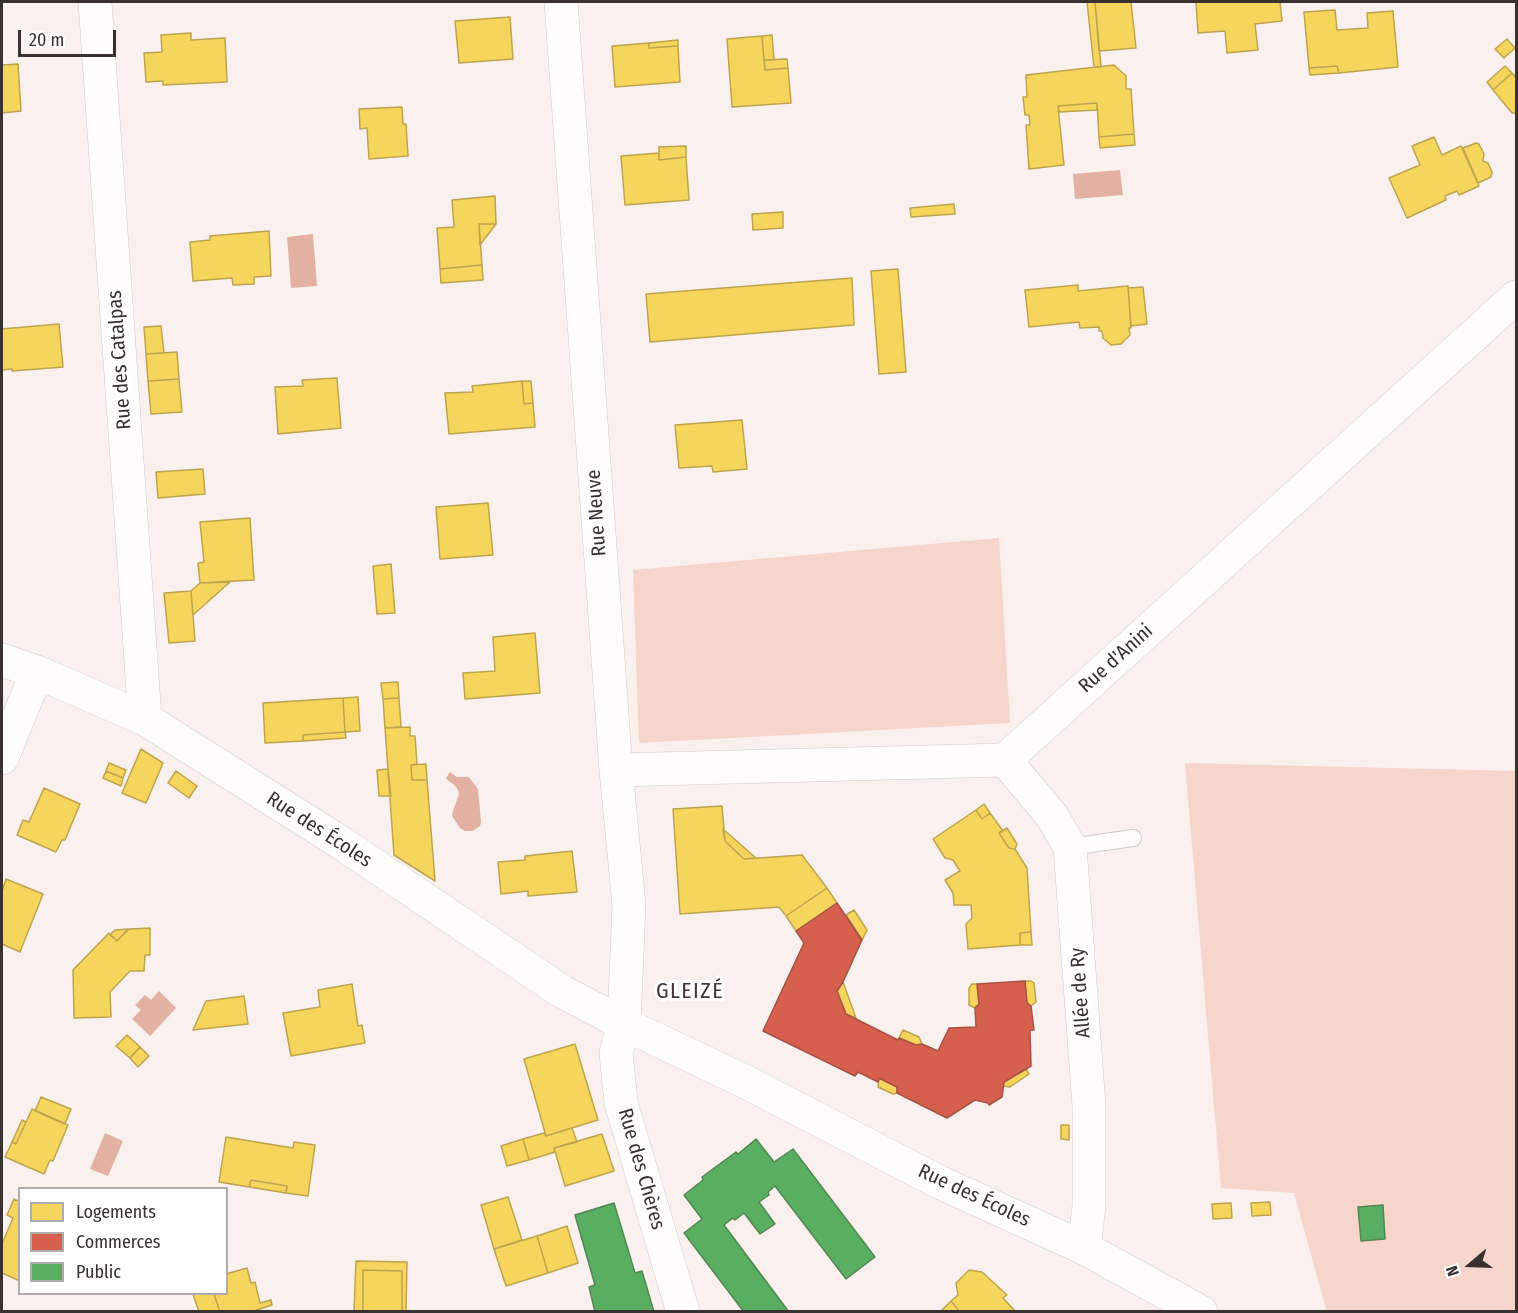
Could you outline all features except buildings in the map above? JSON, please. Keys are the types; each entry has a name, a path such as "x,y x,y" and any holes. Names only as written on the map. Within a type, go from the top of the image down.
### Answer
{"street":[{"name":"Rue des Catalpas","path":"95,2 145,719"},
{"name":"Rue Neuve","path":"561,2 616,770 629,905 624,1024"},
{"name":"Rue d'Anini","path":"1005,760 1516,297"},
{"name":"Rue des Écoles","path":"2,660 37,672 145,719 343,844 561,991 624,1024 746,1082 939,1182 1084,1248 1201,1311"},
{"path":"2,758 37,672"},
{"path":"616,770 1005,760"},
{"name":"Allée de Ry","path":"1005,760 1052,816 1070,847 1098,1106 1084,1248"},
{"name":"Rue des Chères","path":"624,1024 616,1053 621,1103 682,1311"}],"lane":[{"path":"1070,847 1133,838"}],"shaded area":[{"path":"1120,170 1123,195 1075,199 1073,174"},
{"path":"313,234 317,286 291,288 287,237"},
{"path":"999,538 1010,723 639,743 633,570"},
{"path":"1185,763 1516,771 1516,1311 1328,1311 1294,1193 1221,1188"},
{"path":"450,772 457,777 469,777 478,789 481,822 480,826 473,831 460,828 452,816 459,794 455,786 446,778"},
{"path":"159,991 176,1008 150,1036 132,1019 141,1010 135,1005 145,995 151,1000"},
{"path":"105,1133 123,1141 108,1176 90,1169"}],"district":[{"name":"GLEIZÉ","path":"690,992"}]}
